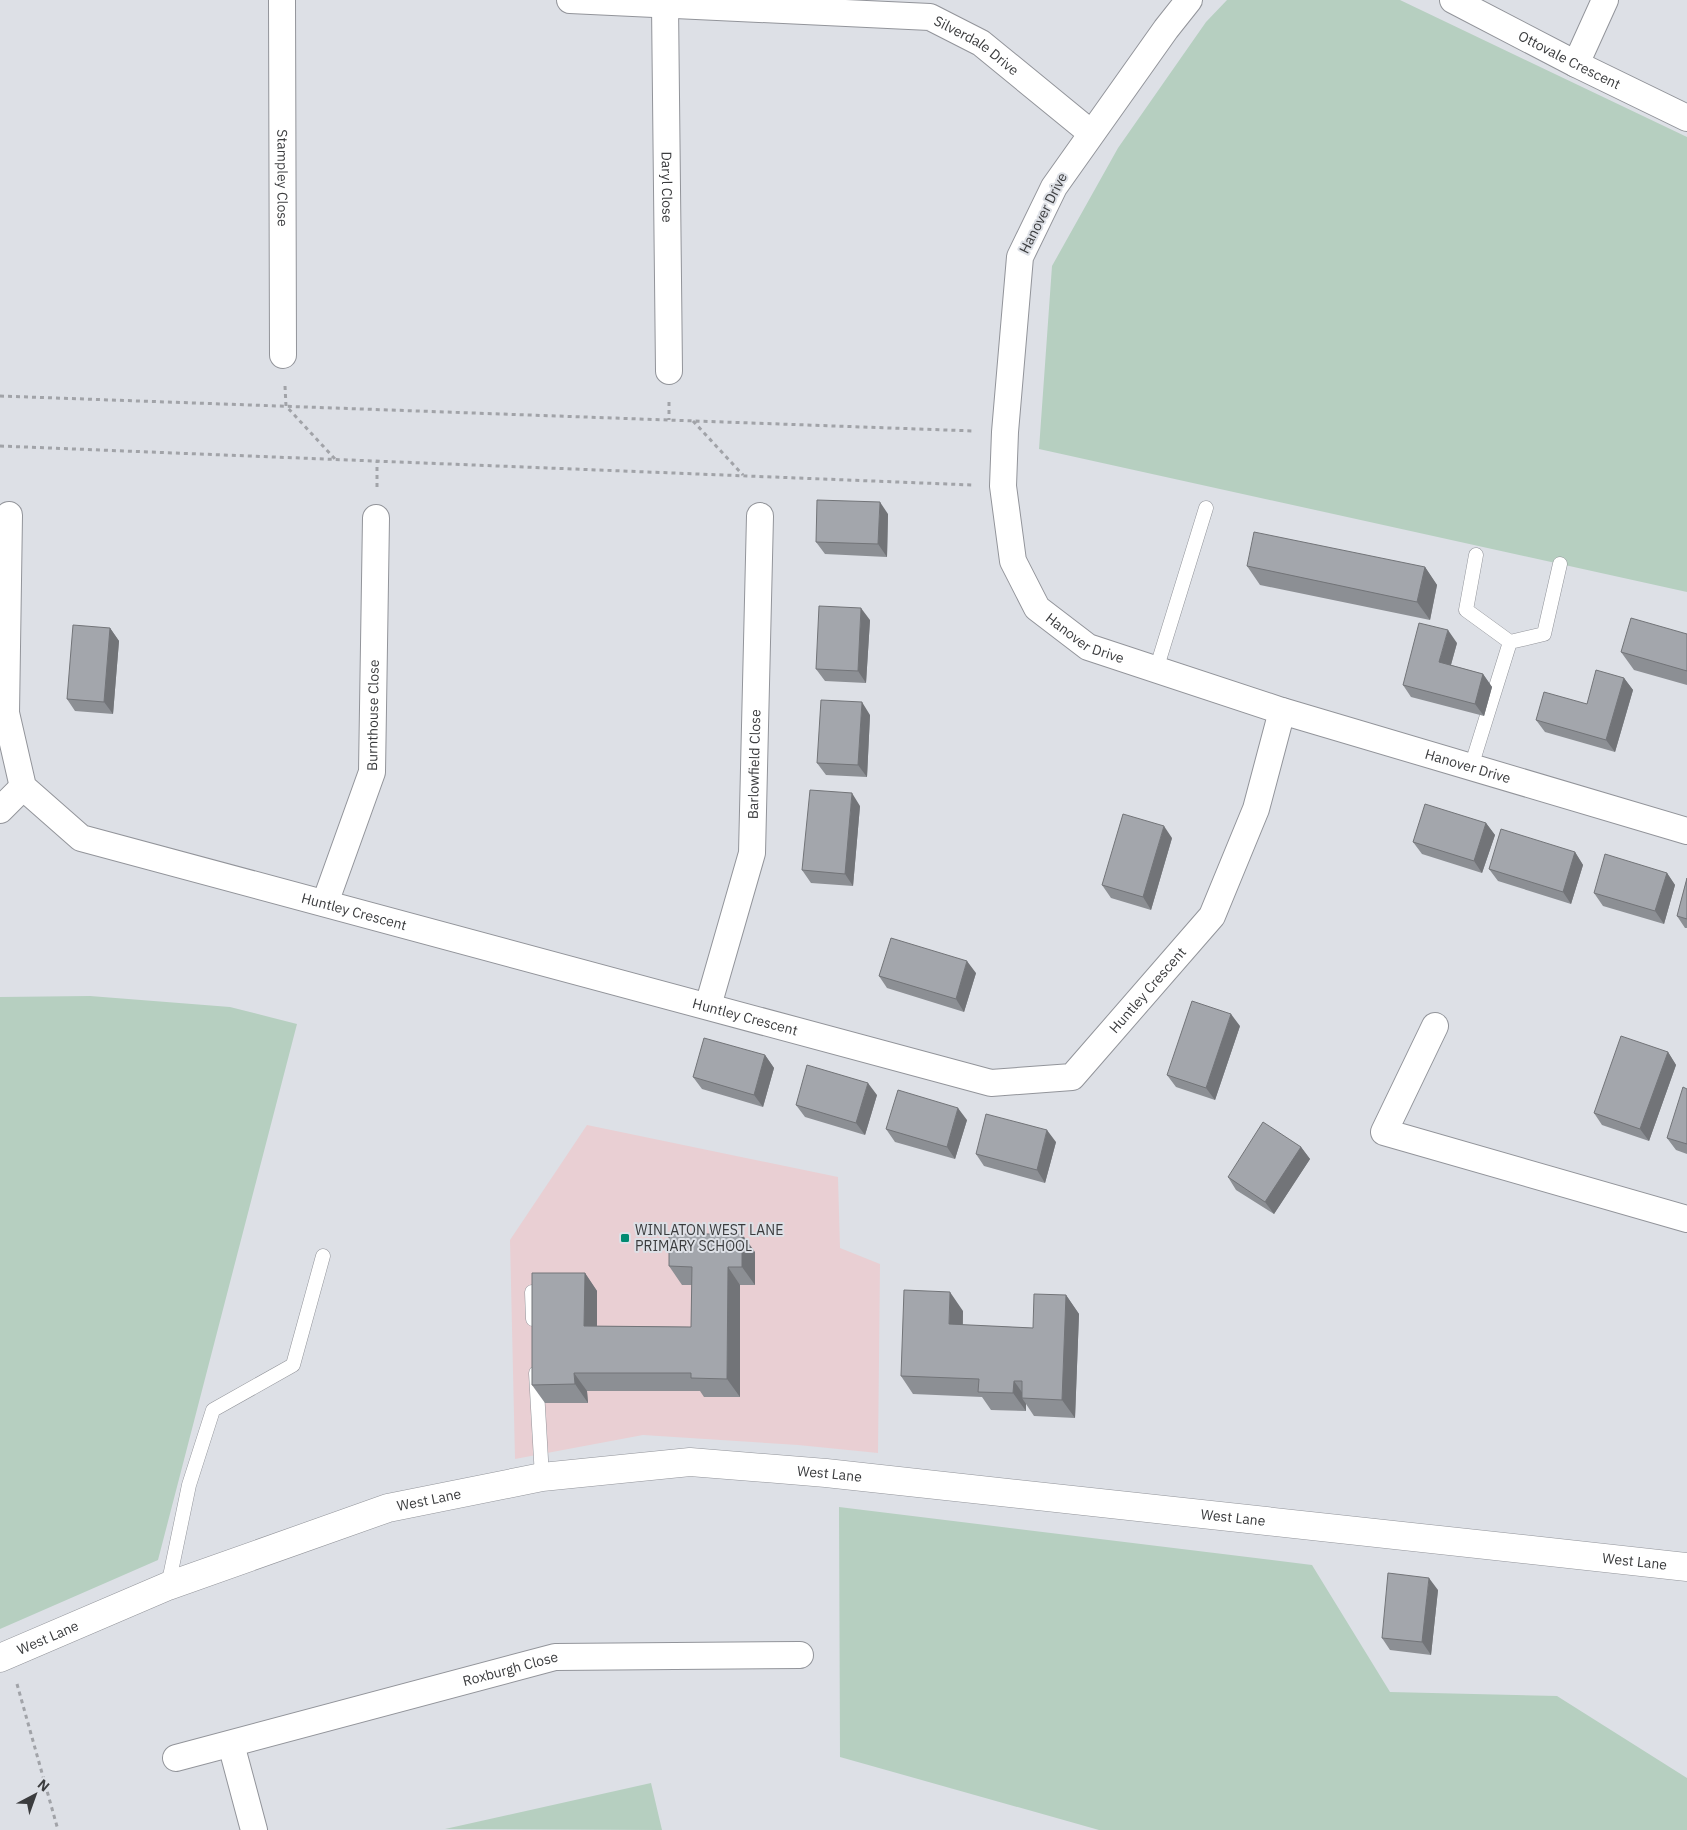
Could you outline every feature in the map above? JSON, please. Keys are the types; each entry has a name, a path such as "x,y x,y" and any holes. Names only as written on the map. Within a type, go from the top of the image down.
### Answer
{"street":[{"name":"Stampley Close","path":"282,0 283,355"},
{"name":"Silverdale Drive","path":"570,0 930,17 981,43 1091,133"},
{"name":"Hanover Drive","path":"1189,0 1091,133 1054,187 1020,258 1005,432 1003,486 1013,561 1037,608 1088,647 1282,711 1687,831"},
{"name":"Ottovale Crescent","path":"1453,0 1576,64 1687,118"},
{"path":"1576,64 1604,0"},
{"name":"Daryl Close","path":"665,5 669,371"},
{"path":"0,810 22,787 6,712 10,515"},
{"name":"Barlowfield Close","path":"708,1006 752,853 760,516"},
{"name":"Burnthouse Close","path":"325,903 372,772 376,518"},
{"name":"Huntley Crescent","path":"22,787 81,838 991,1083 1072,1077 1212,916 1256,809 1282,711"},
{"path":"1435,1026 1384,1132 1687,1219"},
{"name":"West Lane","path":"4,1656 168,1586 388,1508 542,1477 690,1462 826,1473 1687,1567"},
{"name":"Roxburgh Close","path":"176,1758 555,1657 800,1655"},
{"path":"231,1744 254,1830"}],"lane":[{"path":"1156,670 1206,508"},
{"path":"1476,555 1466,610 1510,642 1544,634 1560,564"},
{"path":"1471,767 1510,642"},
{"path":"168,1586 189,1485 213,1410 293,1365 323,1256"},
{"path":"532,1292 534,1331"},
{"path":"536,1360 542,1477"}],"path":[{"path":"0,396 1005,432"},
{"path":"286,406 335,460"},
{"path":"693,421 743,476"},
{"path":"0,446 1003,486"},
{"path":"4,1656 58,1830"}],"shaded area":[{"path":"587,1125 838,1177 840,1248 880,1264 878,1453 798,1445 643,1435 515,1459 510,1240"}],"green space":[{"path":"1227,0 1400,0 1687,137 1687,592 1039,449 1052,266 1118,148 1206,22"},
{"path":"90,996 230,1007 297,1024 158,1560 0,1629 0,997"},
{"path":"839,1507 1312,1565 1390,1692 1557,1696 1687,1778 1687,1830 1099,1830 840,1757"},
{"path":"651,1783 662,1830 445,1829"}],"building":[{"path":"817,500 880,502 878,544 816,542"},
{"path":"1254,532 1425,567 1417,602 1247,566"},
{"path":"819,606 861,608 858,671 816,669"},
{"path":"1631,618 1687,634 1687,671 1621,652"},
{"path":"1419,623 1448,630 1439,662 1483,674 1475,704 1403,685"},
{"path":"73,625 110,628 104,702 67,699"},
{"path":"1596,670 1624,678 1606,740 1536,720 1544,692 1587,704"},
{"path":"821,700 862,702 858,765 817,763"},
{"path":"810,790 852,793 845,874 802,870"},
{"path":"1425,804 1486,823 1474,861 1413,842"},
{"path":"1123,814 1164,826 1143,897 1102,885"},
{"path":"1501,829 1575,852 1563,892 1489,869"},
{"path":"1605,854 1667,873 1655,911 1594,893"},
{"path":"1687,878 1687,919 1677,916"},
{"path":"891,938 967,961 956,999 879,976"},
{"path":"1192,1001 1231,1014 1206,1088 1167,1075"},
{"path":"1621,1036 1668,1052 1640,1129 1594,1113"},
{"path":"704,1038 765,1055 754,1095 693,1077"},
{"path":"807,1065 868,1083 856,1123 796,1105"},
{"path":"1683,1087 1687,1089 1687,1144 1667,1138"},
{"path":"898,1090 958,1108 947,1147 886,1129"},
{"path":"986,1114 1047,1130 1037,1170 976,1154"},
{"path":"1263,1122 1301,1147 1265,1202 1228,1177"},
{"path":"669,1234 742,1234 742,1267 728,1267 727,1379 691,1378 691,1373 574,1373 575,1384 532,1385 532,1273 585,1273 584,1326 691,1327 692,1267 669,1266"},
{"path":"904,1290 950,1292 949,1324 1033,1328 1034,1294 1066,1295 1062,1400 1022,1398 1022,1381 1014,1381 1013,1393 978,1392 979,1379 901,1376"},
{"path":"1388,1573 1429,1578 1422,1642 1382,1638"}],"place":[{"name":"WINLATON WEST LANE PRIMARY SCHOOL","path":"625,1238"}]}
